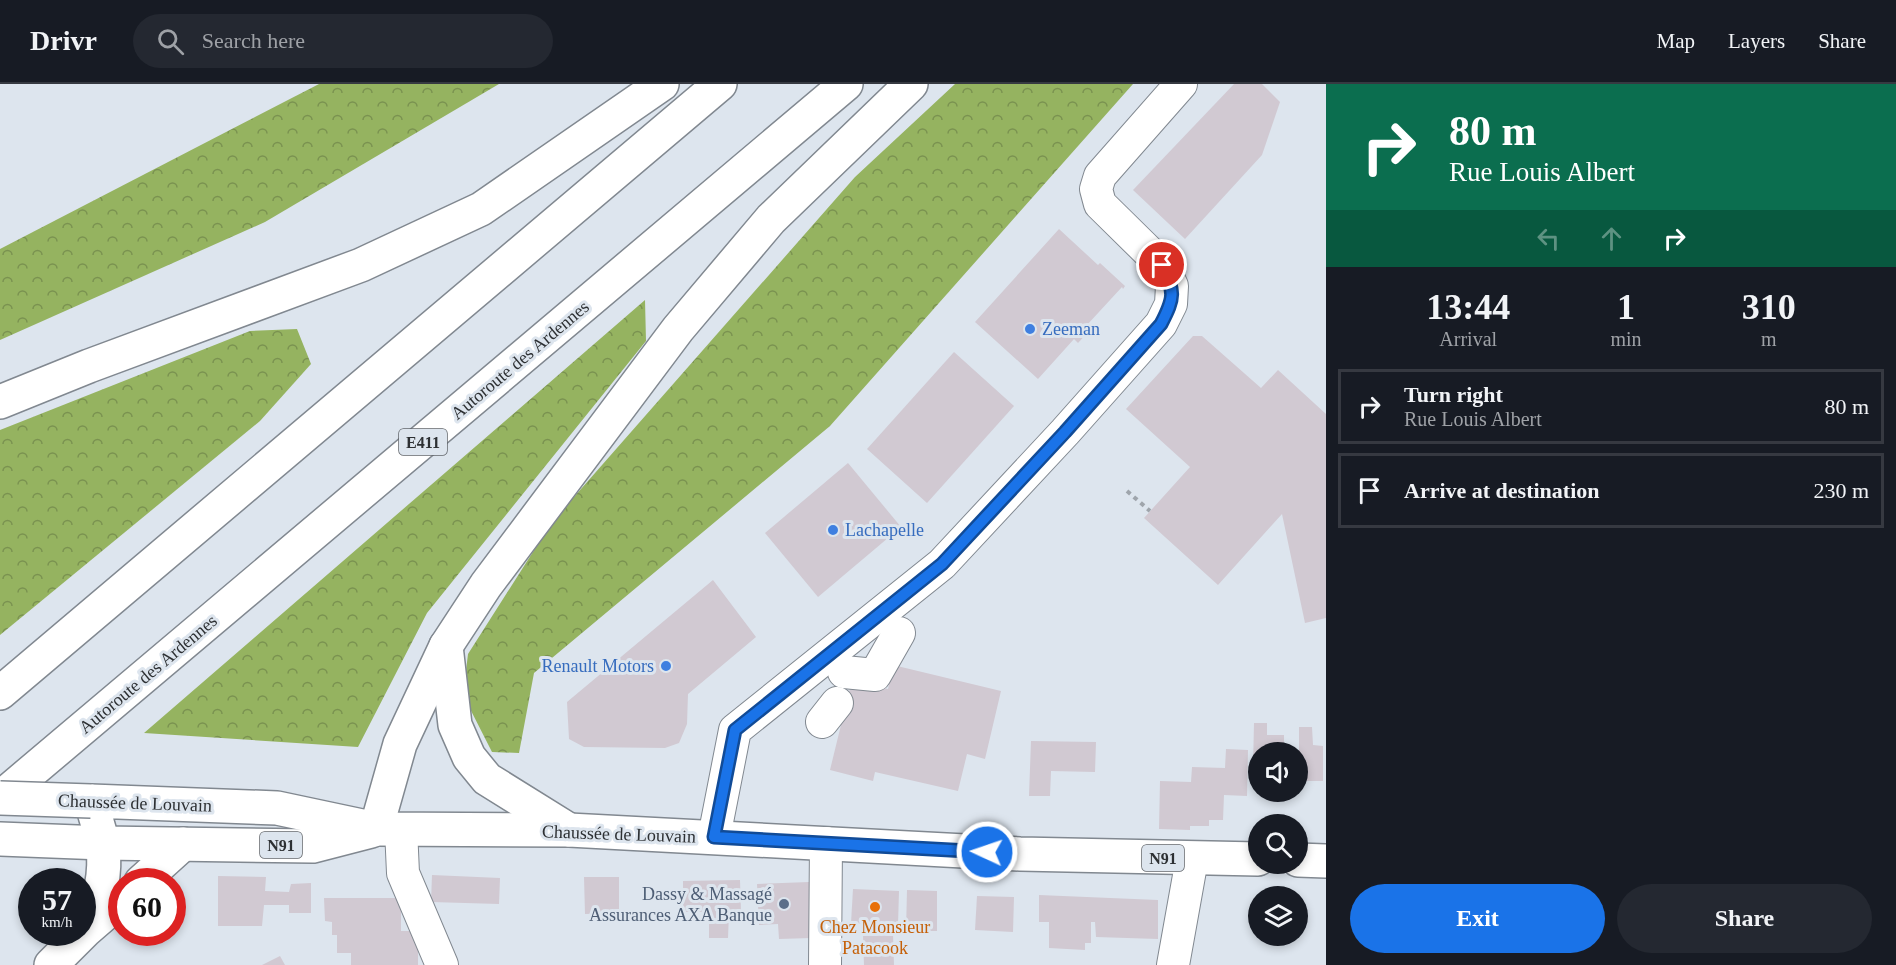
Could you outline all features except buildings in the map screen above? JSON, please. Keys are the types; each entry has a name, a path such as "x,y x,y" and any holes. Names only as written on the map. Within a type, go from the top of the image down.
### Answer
{"main road":[{"path":"0,402 89,366 361,265 481,209 662,84"},
{"path":"0,693 720,84"},
{"name":"Autoroute des Ardennes","path":"0,798 846,84"},
{"path":"388,829 400,744 446,646 486,585 678,329 771,219 911,84"},
{"path":"446,646 455,725 469,758 487,778 569,830"},
{"name":"Chaussée de Louvain","path":"0,798 277,808 388,829 569,830 1020,854 1248,860"},
{"path":"91,801 103,843 104,877 96,907"},
{"name":"Chaussée de Louvain","path":"0,839 313,846 388,829"},
{"path":"156,868 183,844"},
{"path":"1308,860 1326,861"},
{"path":"96,921 108,911"},
{"path":"51,965 70,946"}],"street":[{"path":"714,837 735,730 942,564 1065,432 1161,324 1171,304 1172,286 1162,265 1100,204 1096,189 1100,176 1181,84"},
{"path":"844,672 875,675 898,633"},
{"path":"388,829 403,873 442,965"},
{"path":"825,965 826,843"},
{"path":"1173,965 1192,859"}],"path":[{"path":"1126,491 1150,511"}],"green space":[{"path":"319,84 499,84 265,222 0,340 0,249"},
{"path":"955,84 1133,84 830,426 534,673 519,753 492,752 463,695 468,654 552,522 855,177"},
{"path":"645,300 646,341 427,613 358,747 144,733"},
{"path":"297,329 311,364 260,421 0,635 0,430 250,331"}],"place":[{"name":"Zeeman","path":"1030,329"},
{"name":"Lachapelle","path":"833,530"},
{"name":"Renault Motors","path":"666,666"},
{"name":"Dassy & Massagé Assurances AXA Banque","path":"784,904"},
{"name":"Chez Monsieur Patacook","path":"875,907"}],"route":[{"path":"987,852 714,837 735,730 942,564 1065,432 1161,324 1171,304 1172,286 1162,265"}]}
